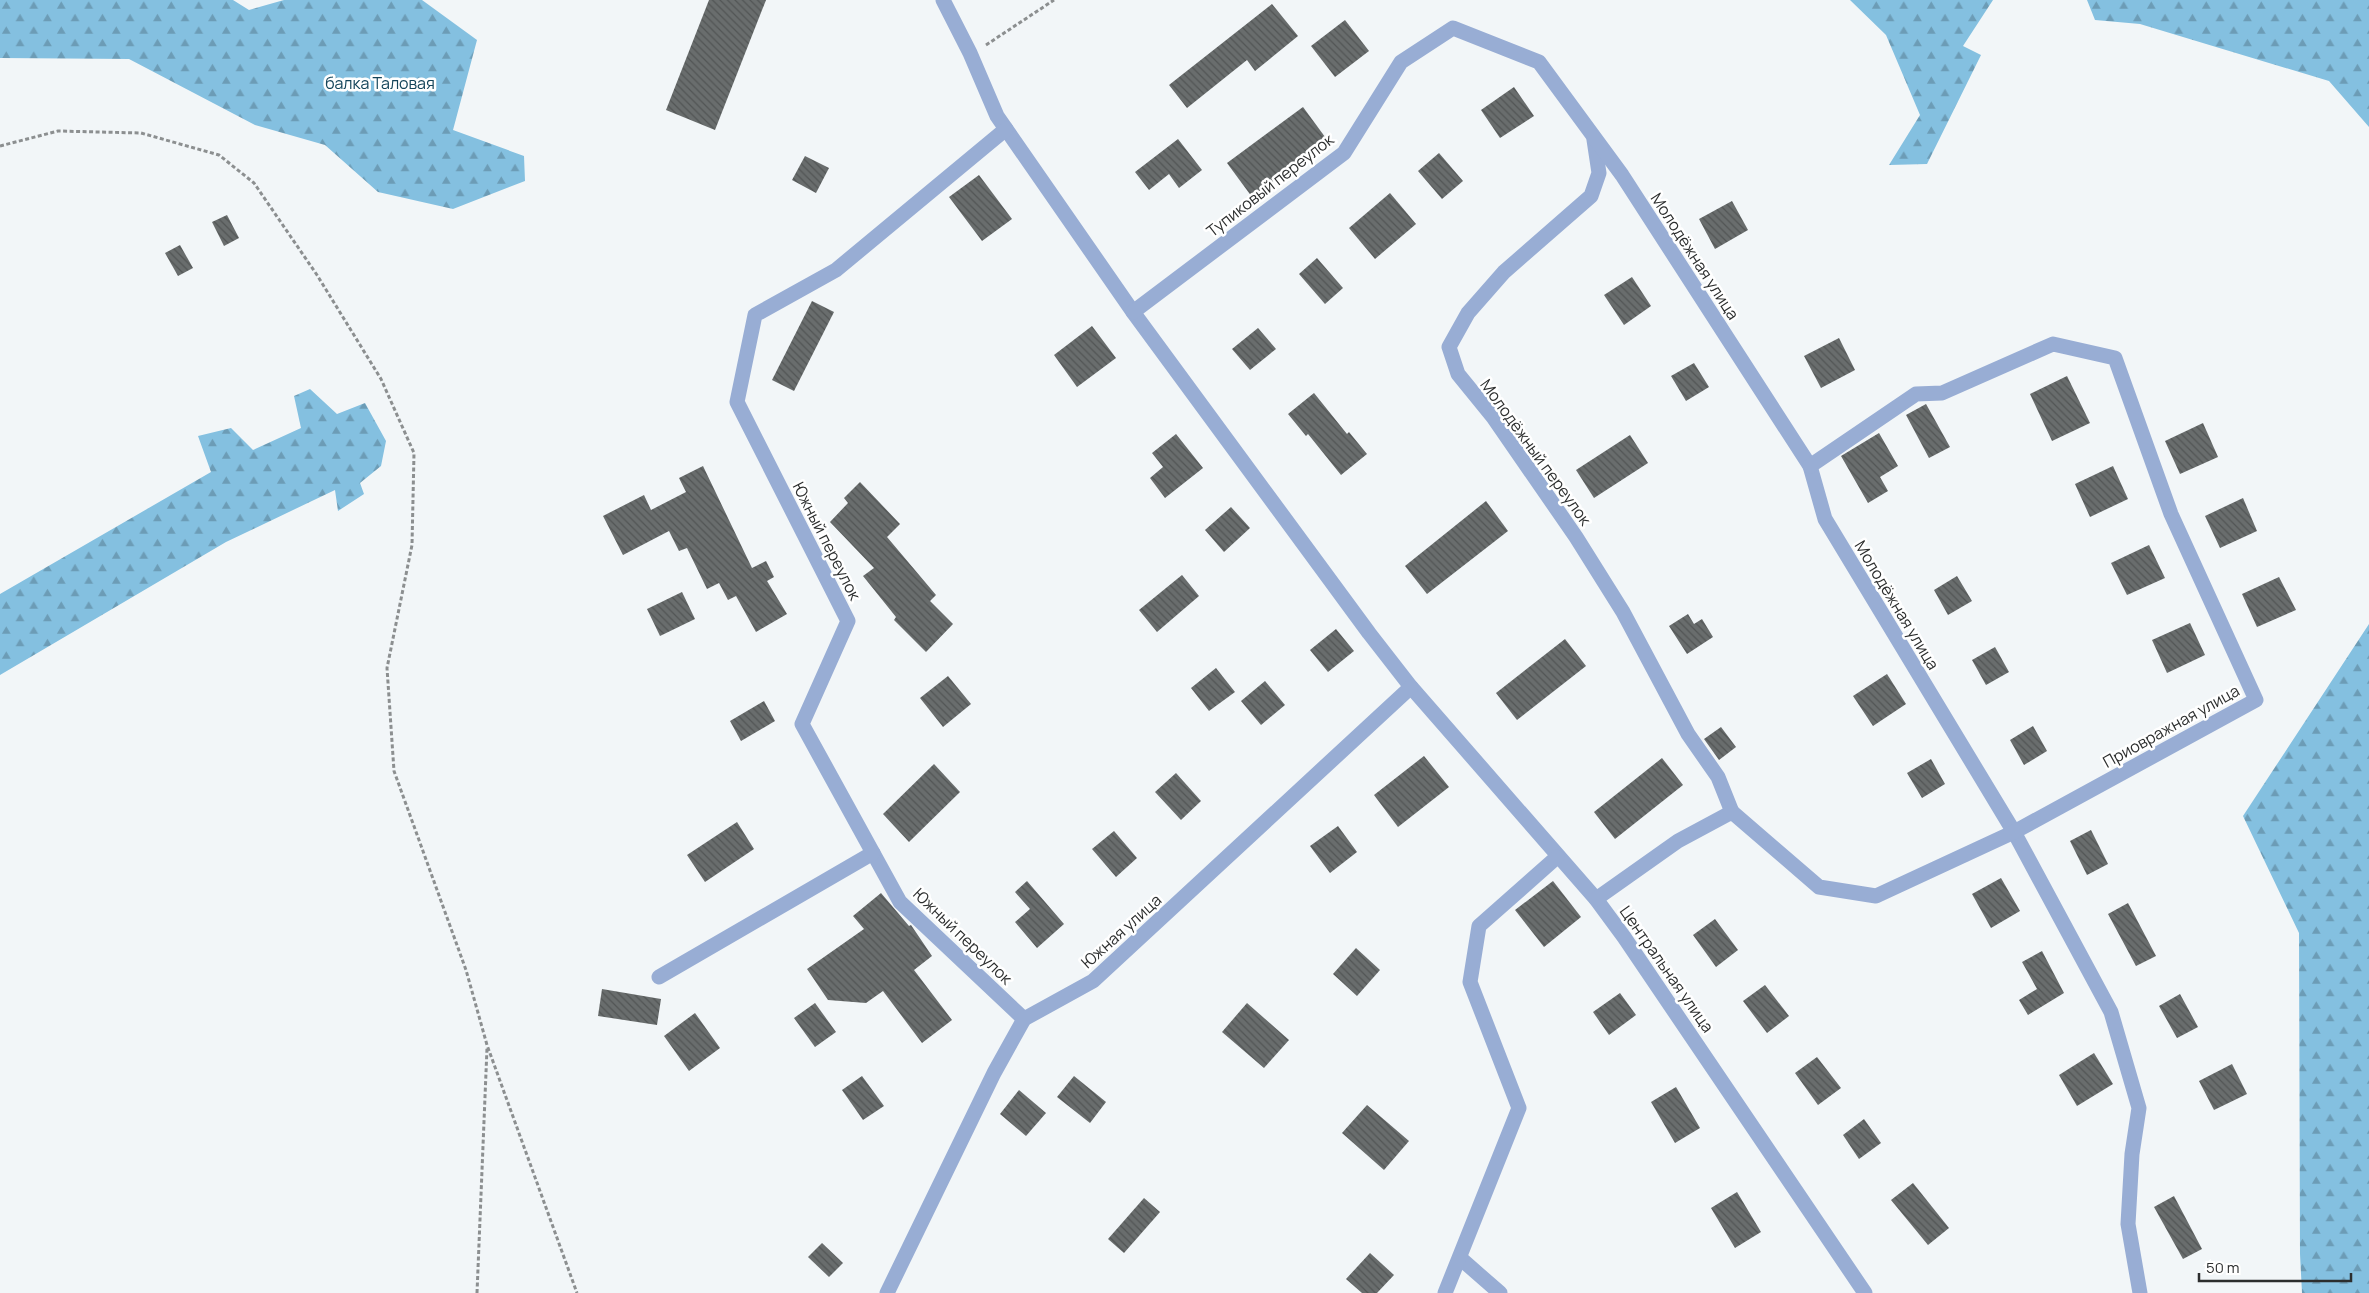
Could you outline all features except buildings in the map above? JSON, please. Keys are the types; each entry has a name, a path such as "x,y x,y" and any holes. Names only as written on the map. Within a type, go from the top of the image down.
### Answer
{"street":[{"name":"Центральная улица","path":"943,0 970,53 997,116 1133,312 1369,633 1411,687 1596,899 1624,937 1865,1293"},
{"name":"Молодёжная улица","path":"1453,28 1539,62 1622,175 1810,466 1825,519 2014,832 2111,1012 2138,1108 2132,1154 2128,1224 2140,1293"},
{"name":"Тупиковый переулок","path":"1133,312 1344,153 1401,62 1453,28"},
{"name":"Южный переулок","path":"1006,129 836,270 755,316 737,402 848,621 802,724 900,902 1024,1019"},
{"name":"Молодёжный переулок","path":"1594,136 1599,173 1591,196 1565,221 1504,272 1468,313 1449,347 1458,374 1493,417 1576,537 1623,612 1688,734 1718,777 1732,812"},
{"name":"Приовражная улица","path":"1732,812 1819,887 1876,896 2014,832 2256,700 2171,514 2115,358 2053,344 1942,393 1916,394 1810,466"},
{"name":"Южная улица","path":"1024,1019 1093,981 1411,687"},
{"path":"1596,899 1678,841 1732,812"},
{"path":"659,976 873,853"},
{"path":"1445,1293 1519,1108 1470,982 1479,926 1557,856"},
{"path":"887,1293 994,1073 1024,1019"},
{"path":"1460,1258 1500,1293"}],"path":[{"path":"970,53 1006,33 1054,0"},
{"path":"0,146 58,131 141,133 219,155 254,183 317,275 381,379 414,453 412,545 387,668 394,771 466,970 487,1045 577,1293"},
{"path":"476,1293 487,1045"}],"green space":[{"name":"балка Таловая","path":"0,0 233,0 249,10 284,0 422,0 477,40 453,130 524,156 525,181 453,209 378,192 325,145 255,125 129,59 0,58"},
{"path":"1850,0 1993,0 1963,46 1981,55 1927,164 1889,165 1920,115 1886,35"},
{"path":"2087,0 2369,0 2369,127 2329,81 2140,24 2095,20"},
{"path":"310,389 337,414 365,403 386,441 381,466 360,483 364,494 338,511 335,490 226,542 0,675 0,594 211,472 198,436 231,428 253,450 301,428 294,396"},
{"path":"2369,624 2369,1293 2302,1293 2300,1254 2299,933 2243,816"}]}
